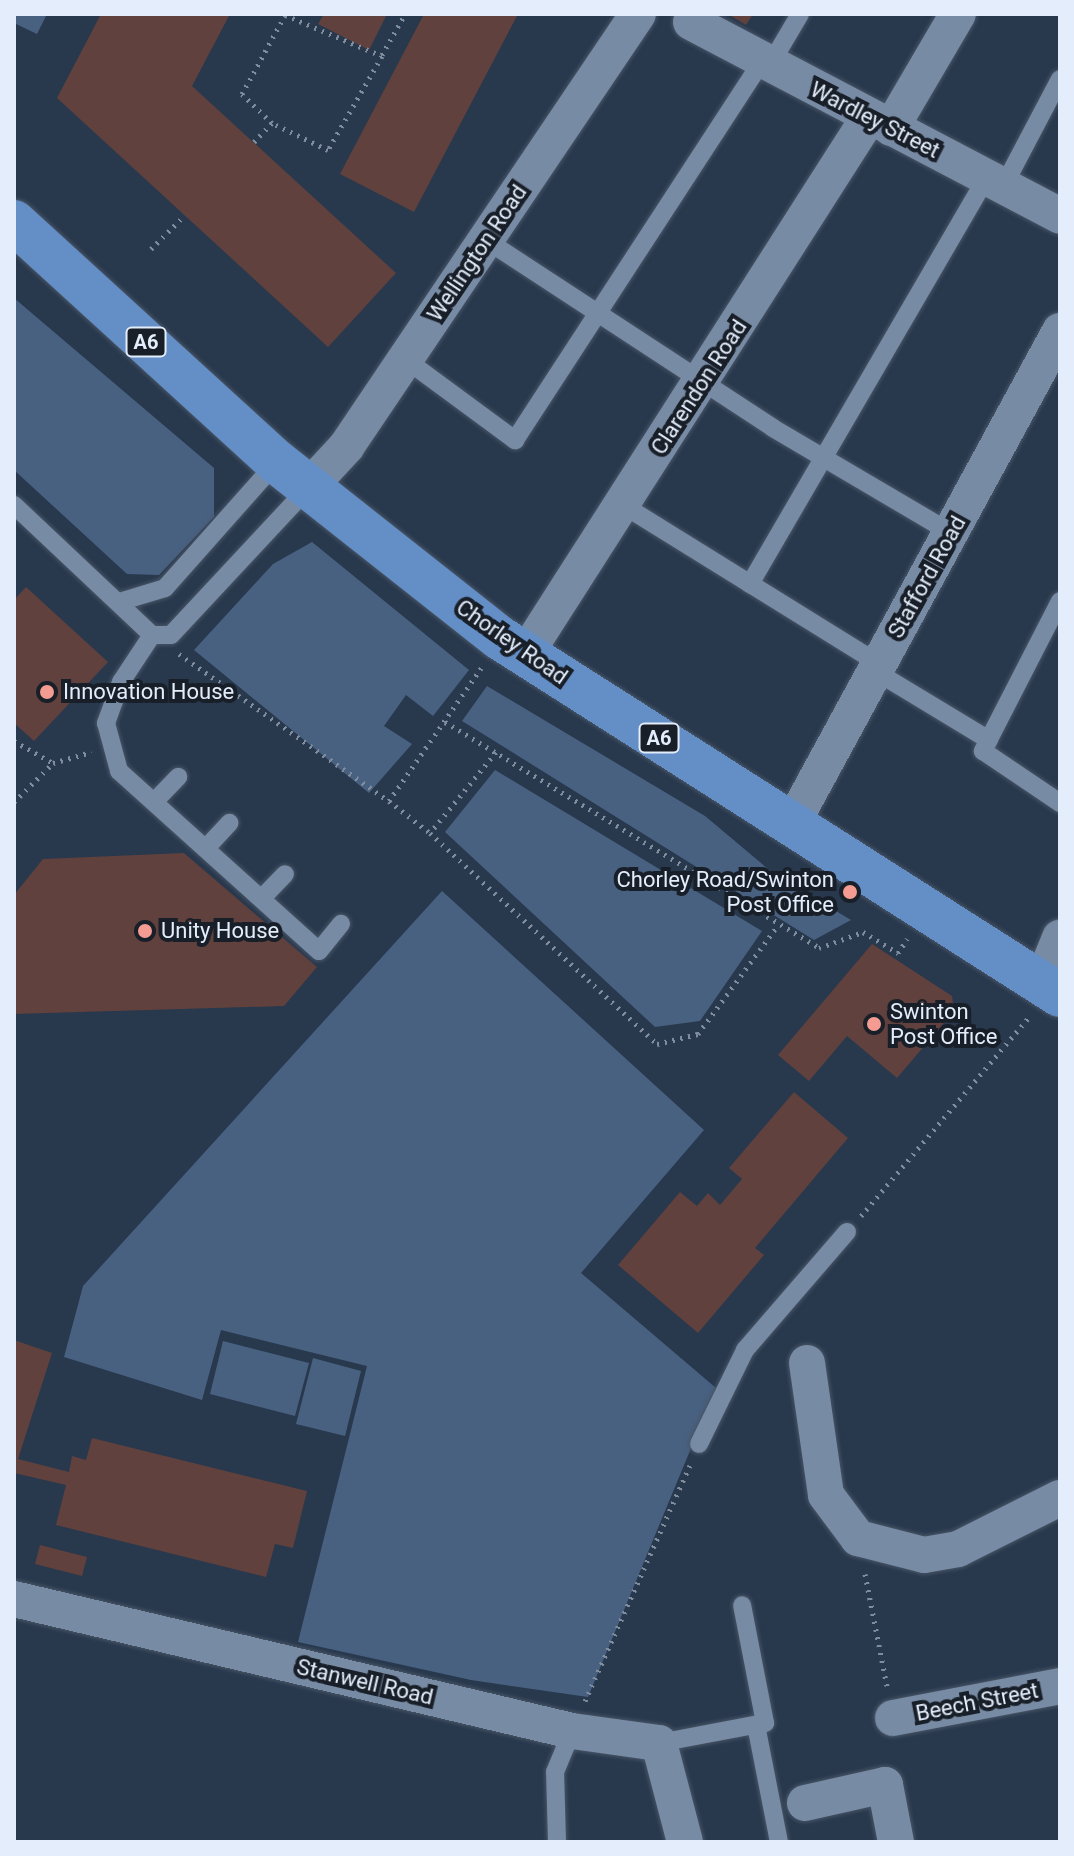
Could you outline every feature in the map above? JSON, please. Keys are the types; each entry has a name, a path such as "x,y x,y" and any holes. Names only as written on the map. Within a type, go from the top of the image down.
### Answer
{"main road":[{"name":"Chorley Road","path":"14,222 293,475 513,647 1052,989"}],"street":[{"name":"Wellington Road","path":"293,475 405,359 638,14"},
{"name":"Clarendon Road","path":"513,647 623,505 880,122 958,14"},
{"name":"Wardley Street","path":"691,22 1060,216"},
{"name":"Stafford Road","path":"793,822 1060,331"},
{"path":"1052,989 1060,938"},
{"path":"807,1363 826,1495 858,1538 924,1555 958,1549 1060,1498"},
{"name":"Stanwell Road","path":"14,1599 572,1731 659,1743"},
{"name":"Beech Street","path":"893,1718 1060,1686"},
{"path":"659,1743 677,1800 685,1842"},
{"path":"805,1803 885,1785 896,1842"}],"lane":[{"path":"405,359 515,440 800,14"},
{"path":"750,584 823,459 1060,79"},
{"path":"486,240 823,459 951,533"},
{"path":"119,602 165,588 293,475"},
{"path":"293,475 185,627 152,635 121,682 106,723 107,747 119,771 319,951 341,924"},
{"path":"14,505 152,635"},
{"path":"623,505 989,740"},
{"path":"1060,601 983,751 1060,803"},
{"path":"154,802 178,777"},
{"path":"207,847 229,823"},
{"path":"262,898 285,874"},
{"path":"699,1444 745,1350 847,1232"},
{"path":"659,1743 765,1723 742,1605"},
{"path":"756,1725 779,1842"},
{"path":"557,1842 555,1772 572,1731"}],"path":[{"path":"382,56 286,15 242,94 272,123 328,150 382,56 405,14"},
{"path":"254,142 272,123"},
{"path":"151,249 185,215"},
{"path":"152,635 430,833 657,1044 698,1034 776,928"},
{"path":"389,801 445,722 513,647"},
{"path":"445,722 776,928 819,948 863,932 898,953 927,908"},
{"path":"14,741 53,763"},
{"path":"14,802 53,763 107,747"},
{"path":"430,833 496,752"},
{"path":"847,1232 1052,989"},
{"path":"572,1731 699,1444"},
{"path":"858,1538 893,1718"}],"shaded area":[{"path":"14,14 47,14 37,34 14,23"},
{"path":"14,298 214,468 214,517 159,575 127,574 14,470"},
{"path":"312,542 469,670 433,716 406,695 384,726 412,744 369,793 194,650 273,564"},
{"path":"487,686 705,816 774,874 851,920 814,940 462,721"},
{"path":"495,770 762,931 700,1021 655,1027 445,832"},
{"path":"442,891 704,1130 581,1273 716,1388 588,1697 471,1680 298,1642 367,1366 221,1330 202,1400 64,1357 83,1286"},
{"path":"223,1341 309,1363 295,1416 210,1394"},
{"path":"313,1358 361,1371 345,1436 296,1424"}],"building":[{"path":"101,14 230,14 192,86 396,273 328,347 57,98"},
{"path":"324,14 387,14 369,50 318,24"},
{"path":"424,14 518,14 414,212 340,174"},
{"path":"728,14 753,14 746,25"},
{"name":"Innovation House","path":"26,587 108,662 34,741 14,723 14,600"},
{"name":"Unity House","path":"184,853 317,967 284,1006 14,1014 14,895 43,859"},
{"name":"Swinton Post Office","path":"872,944 952,996 954,1011 897,1078 847,1036 809,1081 778,1055"},
{"path":"794,1092 848,1138 755,1248 764,1255 698,1333 618,1265 680,1192 697,1206 708,1193 720,1205 742,1179 729,1168"},
{"path":"14,1340 52,1353 18,1459 69,1472 72,1456 86,1460 92,1438 307,1491 293,1548 275,1544 266,1577 56,1525 66,1485 14,1473"},
{"path":"40,1545 87,1557 82,1576 35,1564"}],"place":[{"name":"Innovation House","path":"47,692"},
{"name":"Chorley Road/Swinton Post Office","path":"850,892"},
{"name":"Unity House","path":"145,931"},
{"name":"Swinton Post Office","path":"874,1024"}]}
